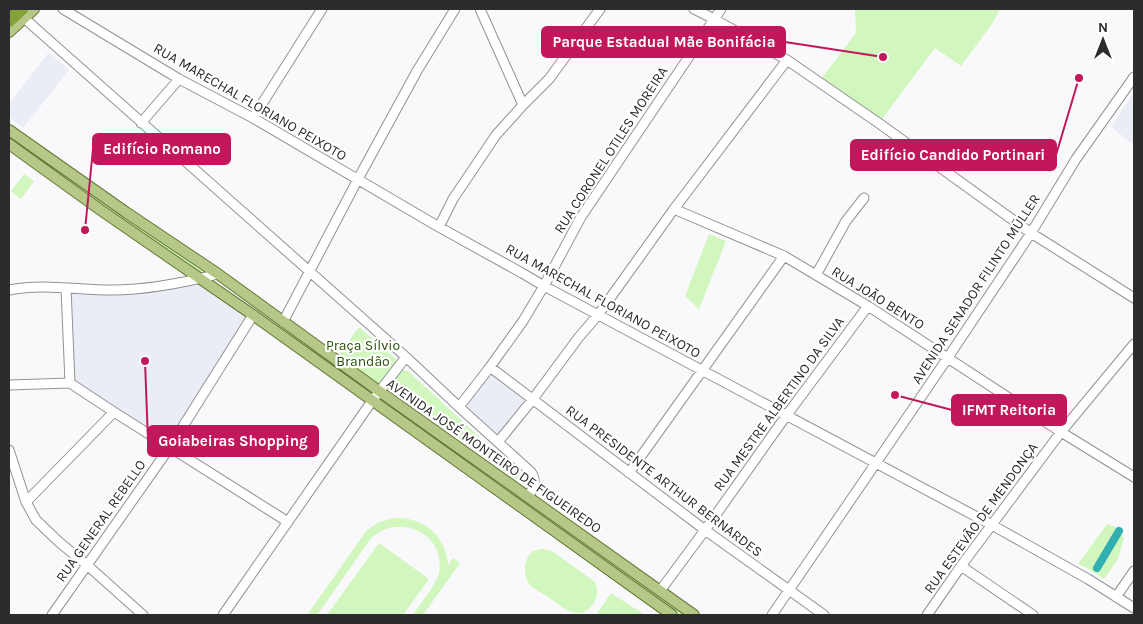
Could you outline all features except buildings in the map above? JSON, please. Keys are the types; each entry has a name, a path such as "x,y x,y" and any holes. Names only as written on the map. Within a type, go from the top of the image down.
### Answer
{"highway":[{"path":"9,21 23,14"}],"main road":[{"path":"9,32 23,14 34,9"},
{"name":"AVENIDA JOSÉ MONTEIRO DE FIGUEIREDO","path":"9,130 218,274 694,615"},
{"name":"AVENIDA JOSÉ MONTEIRO DE FIGUEIREDO","path":"9,144 253,315 672,615"}],"street":[{"name":"RUA MARECHAL FLORIANO PEIXOTO","path":"64,9 179,78 544,286 992,525 1088,579 1134,608"},
{"path":"252,118 321,9"},
{"path":"283,322 417,71 455,9"},
{"path":"480,9 523,105"},
{"path":"439,227 453,199 496,135 549,79 600,9"},
{"path":"694,9 787,60 1031,232 1134,298"},
{"name":"RUA CORONEL OTILES MOREIRA","path":"459,407 523,321 581,217 721,9"},
{"path":"23,14 142,123 406,357 533,475 535,485 528,496"},
{"path":"498,442 598,315 674,209 787,60"},
{"name":"AVENIDA SENADOR FILINTO MÜLLER","path":"772,615 947,359 1031,232 1076,159 1134,77"},
{"path":"142,123 179,78"},
{"path":"816,275 846,221 864,198"},
{"name":"RUA JOÃO BENTO","path":"674,209 784,256 868,306 947,359 1134,477"},
{"path":"630,472 784,256"},
{"path":"10,289 34,287 131,290 169,285 218,274"},
{"path":"66,288 70,383"},
{"name":"RUA MESTRE ALBERTINO DA SILVA","path":"660,591 868,306"},
{"name":"RUA GENERAL REBELLO","path":"52,615 170,447 253,315"},
{"name":"RUA ESTEVÃO DE MENDONÇA","path":"927,615 961,566 1061,432 1134,344"},
{"path":"223,615 379,391 406,357"},
{"name":"RUA PRESIDENTE ARTHUR BERNARDES","path":"490,367 705,530 824,615"},
{"path":"9,386 70,383 288,522"},
{"path":"26,502 114,412"},
{"path":"9,450 26,502 36,520 143,615"},
{"path":"961,566 1033,615"},
{"path":"1116,597 1134,571"}],"shaded area":[{"path":"49,52 69,70 23,128 9,117 9,104"},
{"path":"1134,92 1134,145 1111,127"},
{"path":"198,282 250,315 170,444 73,381 69,291 129,294"},
{"path":"492,370 529,399 497,439 463,408"}],"green space":[{"path":"855,9 1000,9 992,24 961,66 935,48 882,119 821,79 856,33"},
{"path":"9,135 204,272 204,274 202,275 9,140"},
{"path":"24,174 34,181 21,199 11,191"},
{"path":"709,234 726,241 699,309 685,296"},
{"name":"Praça Sílvio Brandão","path":"359,327 397,360 378,385 338,356"},
{"name":"Praça Sílvio Brandão","path":"402,370 408,371 526,480 525,484 389,389 389,386"},
{"path":"382,398 687,615 681,615 380,401"},
{"path":"395,518 415,521 432,530 443,545 448,565 453,558 460,563 423,615 413,615 431,589 439,573 439,559 436,548 429,538 419,531 396,527 383,530 372,537 317,615 307,615 367,530 379,522"},
{"path":"1107,524 1115,527 1124,538 1118,559 1104,579 1078,564"},
{"path":"379,543 429,579 403,615 327,615"},
{"path":"542,549 552,551 595,582 597,596 595,602 588,610 582,613 570,611 536,590 528,582 525,571 527,559 532,552"},
{"path":"611,593 645,615 596,615"}],"waterway":[{"path":"1097,568 1119,531"}],"place":[{"name":"Parque Estadual Mãe Bonifácia","path":"883,57"},
{"name":"Edifício Candido Portinari","path":"1079,78"},
{"name":"Edifício Romano","path":"85,230"},
{"name":"Goiabeiras Shopping","path":"145,361"},
{"name":"IFMT Reitoria","path":"895,395"}]}
